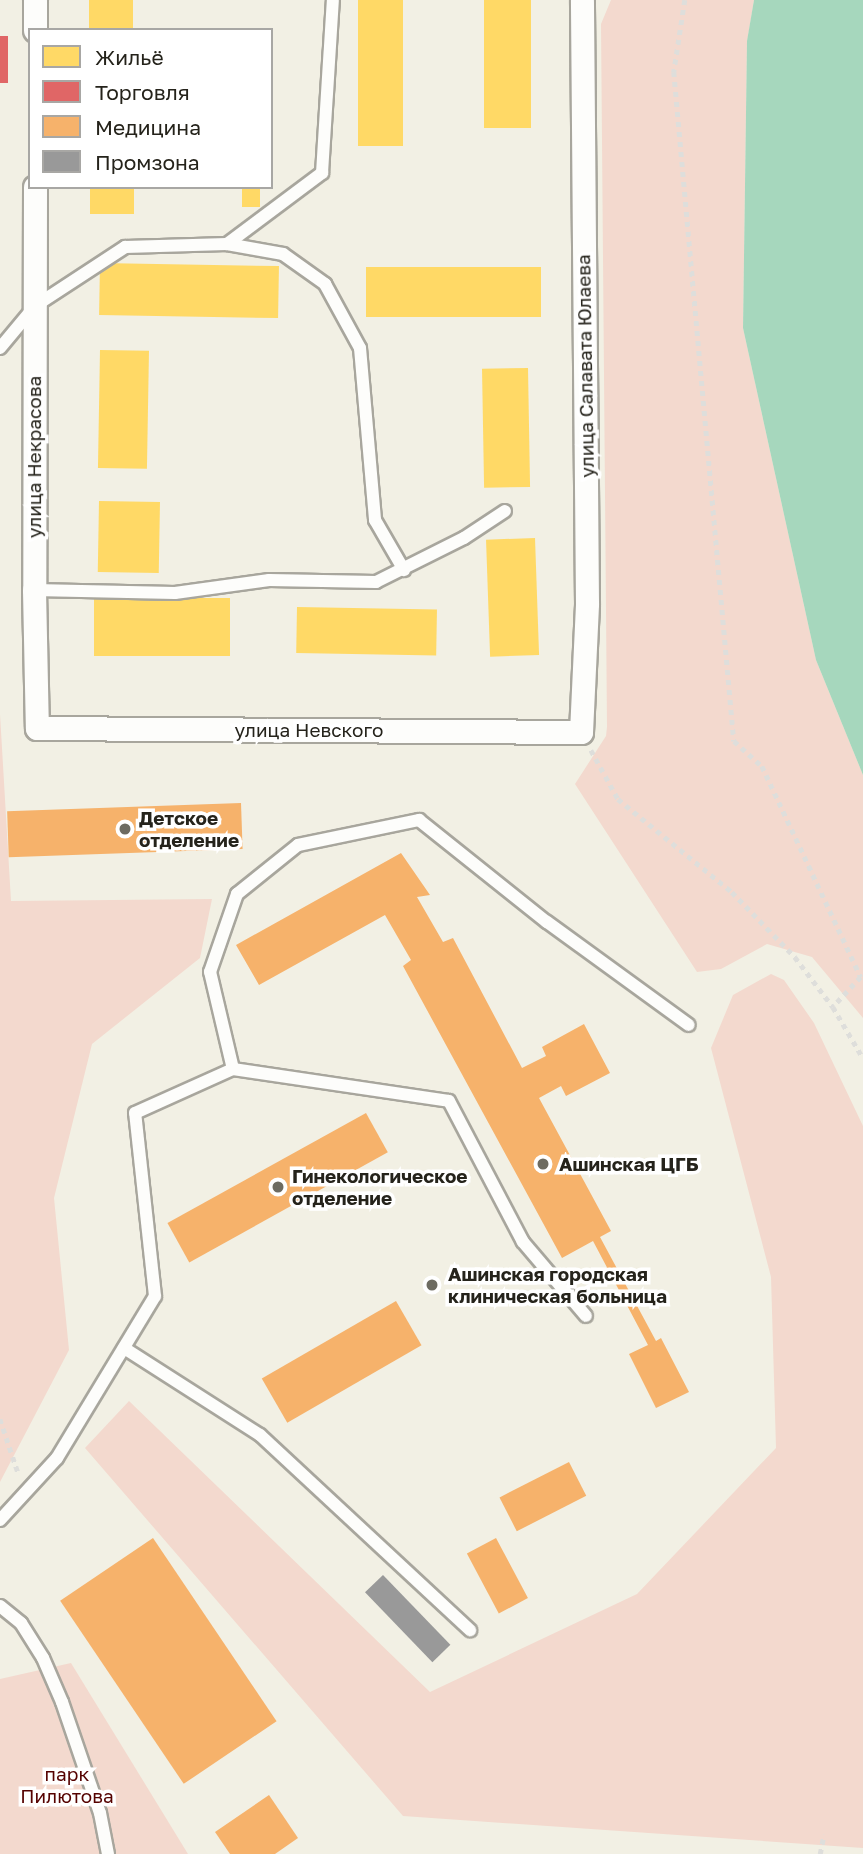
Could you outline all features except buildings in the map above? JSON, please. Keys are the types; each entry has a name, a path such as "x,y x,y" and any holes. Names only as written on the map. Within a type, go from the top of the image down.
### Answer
{"street":[{"path":"35,0 35,28"},
{"name":"улица Салавата Юлаева","path":"581,732 587,603 582,0"},
{"name":"улица Некрасова","path":"35,189 34,590 37,728"},
{"name":"улица Невского","path":"37,728 581,732"}],"lane":[{"path":"227,244 322,173 333,0"},
{"path":"0,348 35,306 125,247 227,244 283,254 325,284 355,337 362,359 375,520 404,570"},
{"path":"34,590 175,593 269,580 376,582 464,538 505,511"},
{"path":"233,1069 210,972 237,894 298,845 419,820 547,922 689,1025"},
{"path":"0,1520 57,1458 155,1296 135,1113 233,1069 449,1101 523,1242 586,1316"},
{"path":"124,1348 260,1435 470,1630"},
{"path":"0,1606 21,1623 43,1658 62,1702 100,1813 108,1854"}],"path":[{"path":"685,0 674,72 734,741 762,766 861,976 834,1007"},
{"path":"581,732 618,799 732,892 795,957 834,1007 863,1058"},
{"path":"0,1419 25,1493"},
{"path":"820,1854 824,1834"}],"green space":[{"path":"611,0 754,0 747,42 743,328 816,660 863,775 863,1018 812,957 767,944 721,969 697,972 575,784 606,736 607,727 601,24"},
{"path":"0,714 11,901 212,899 200,958 92,1044 54,1198 69,1350 0,1482"},
{"path":"771,974 784,980 814,1023 863,1126 863,1848 403,1816 85,1448 129,1401 430,1692 637,1594 776,1448 771,1277 711,1048 733,995"},
{"name":"парк Пилютова","path":"71,1663 188,1854 0,1854 0,1679"}],"shaded area":[{"path":"754,0 863,0 863,775 816,660 743,328 747,41"}],"place":[{"name":"Детское отделение","path":"125,829"},
{"name":"Ашинская ЦГБ","path":"543,1164"},
{"name":"Гинекологическое отделение","path":"278,1187"},
{"name":"Ашинская городская клиническая больница","path":"432,1285"}]}
